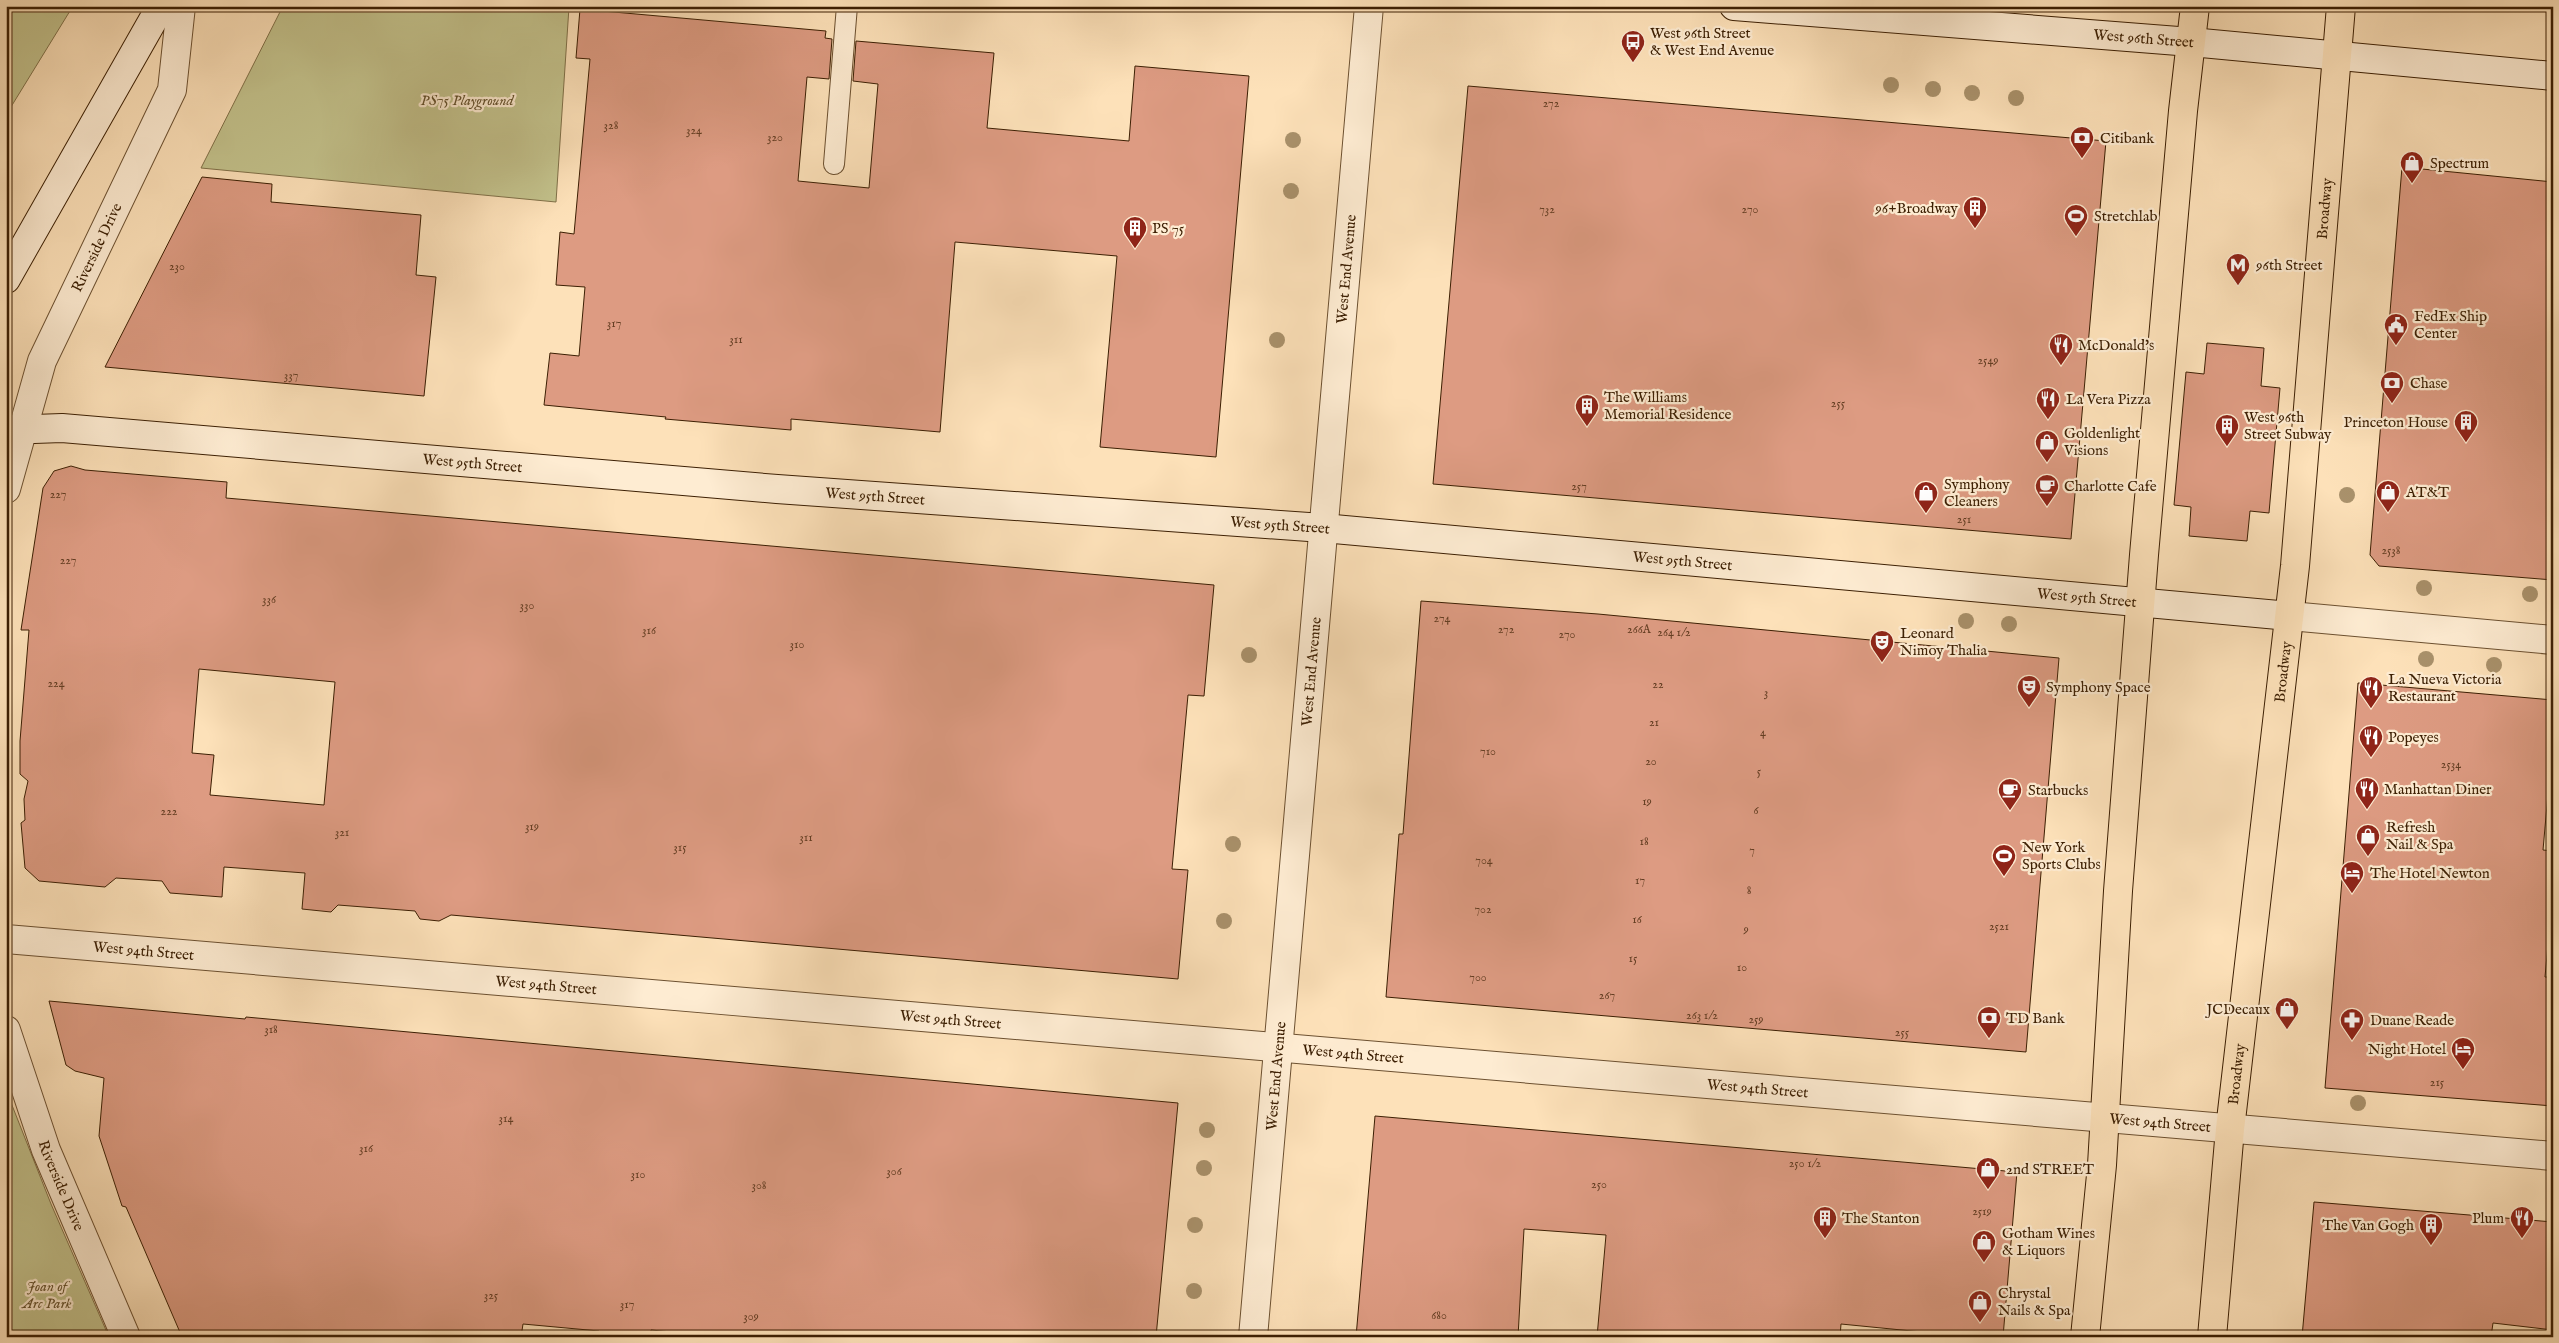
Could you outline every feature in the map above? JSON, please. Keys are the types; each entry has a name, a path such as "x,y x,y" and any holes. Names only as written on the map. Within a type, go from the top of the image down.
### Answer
{"main road":[{"path":"2084,1337 2105,1118 2118,891 2140,604 2195,6"},
{"name":"Broadway","path":"2212,1337 2230,1128 2290,616 2341,6"}],"street":[{"path":"6,280 161,6"},
{"name":"Riverside Drive","path":"6,490 14,429 42,361 172,90 181,6"},
{"name":"West End Avenue","path":"1253,1337 1369,6"},
{"name":"West 96th Street","path":"1734,6 2191,42 2553,76"},
{"name":"West 95th Street","path":"14,429 62,428 777,489 1323,528 2140,604 2553,640"},
{"name":"West 94th Street","path":"6,939 2553,1156"},
{"name":"Riverside Drive","path":"6,1030 46,1150 126,1337"}],"lane":[{"path":"834,164 847,6"}],"green space":[{"path":"6,6 73,6 6,115"},
{"name":"PS75 Playground","path":"283,6 569,7 556,202 201,168"},
{"name":"Joan of Arc Park","path":"6,1090 51,1204 109,1337 6,1337"}],"building":[{"path":"580,9 826,31 825,38 832,39 829,79 807,77 798,181 869,188 878,84 853,81 856,41 994,53 987,128 1129,141 1135,66 1249,76 1216,457 1100,447 1117,256 955,242 940,432 791,419 791,430 665,419 666,417 544,405 550,353 579,356 585,287 556,285 560,232 574,234 590,59 576,58"},
{"path":"1468,86 2106,141 2071,539 1433,484"},
{"name":"Princeton House","path":"2402,167 2553,182 2553,580 2379,566 2370,555"},
{"path":"202,177 272,184 271,202 421,215 416,275 436,277 424,396 105,367"},
{"name":"West 96th Street Subway","path":"2207,343 2264,348 2261,386 2280,388 2269,513 2250,511 2247,541 2189,536 2191,507 2174,505 2186,372 2204,374"},
{"path":"71,466 85,470 227,482 226,498 1214,585 1204,696 1188,695 1172,869 1188,870 1178,979 451,915 439,921 420,919 415,911 338,905 331,912 302,909 305,873 224,867 222,897 170,893 162,881 116,878 105,887 39,881 25,868 21,823 25,820 24,799 28,781 20,774 20,741 29,630 21,630 43,488 54,471","holes":["199,669 335,682 324,805 210,795 214,755 192,753"]},
{"path":"1421,601 1598,614 2059,658 2026,1052 1386,997 1399,834 1403,834"},
{"path":"2358,683 2553,700 2553,737 2543,850 2553,851 2553,889 2545,977 2553,977 2553,1106 2325,1088"},
{"path":"49,1001 245,1019 246,1017 1178,1103 1156,1337 723,1337 651,1330 651,1337 598,1337 599,1331 523,1324 521,1337 182,1337 126,1207 122,1206 99,1136 104,1078 75,1071 66,1065"},
{"path":"1375,1116 2017,1172 2003,1337 1921,1337 1922,1332 1841,1324 1840,1337 1597,1337 1606,1235 1524,1229 1518,1337 1356,1337"},
{"name":"The Van Gogh","path":"2314,1202 2553,1222 2553,1330 2493,1323 2491,1337 2302,1337"}],"place":[{"name":"West 96th Street & West End Avenue","path":"1633,63"},
{"name":"Citibank","path":"2082,159"},
{"name":"Spectrum","path":"2412,184"},
{"name":"96+Broadway","path":"1975,229"},
{"name":"Stretchlab","path":"2076,237"},
{"name":"PS 75","path":"1135,249"},
{"name":"96th Street","path":"2238,286"},
{"name":"FedEx Ship Center","path":"2396,346"},
{"name":"McDonald's","path":"2061,366"},
{"name":"Chase","path":"2392,404"},
{"name":"La Vera Pizza","path":"2048,420"},
{"name":"The Williams Memorial Residence","path":"1587,427"},
{"name":"Princeton House","path":"2466,443"},
{"name":"West 96th Street Subway","path":"2227,447"},
{"name":"Goldenlight Visions","path":"2047,463"},
{"name":"Charlotte Cafe","path":"2047,507"},
{"name":"AT&T","path":"2388,513"},
{"name":"Symphony Cleaners","path":"1926,514"},
{"name":"Leonard Nimoy Thalia","path":"1882,663"},
{"name":"Symphony Space","path":"2029,708"},
{"name":"La Nueva Victoria Restaurant","path":"2371,709"},
{"name":"Popeyes","path":"2371,758"},
{"name":"Manhattan Diner","path":"2367,810"},
{"name":"Starbucks","path":"2010,811"},
{"name":"Refresh Nail & Spa","path":"2368,857"},
{"name":"New York Sports Clubs","path":"2004,877"},
{"name":"The Hotel Newton","path":"2352,894"},
{"name":"JCDecaux","path":"2287,1030"},
{"name":"TD Bank","path":"1989,1039"},
{"name":"Duane Reade","path":"2352,1041"},
{"name":"Night Hotel","path":"2463,1070"},
{"name":"2nd STREET","path":"1988,1190"},
{"name":"The Stanton","path":"1825,1239"},
{"name":"Plum","path":"2522,1239"},
{"name":"The Van Gogh","path":"2431,1246"},
{"name":"Gotham Wines & Liquors","path":"1984,1263"},
{"name":"Chrystal Nails & Spa","path":"1980,1323"}]}
